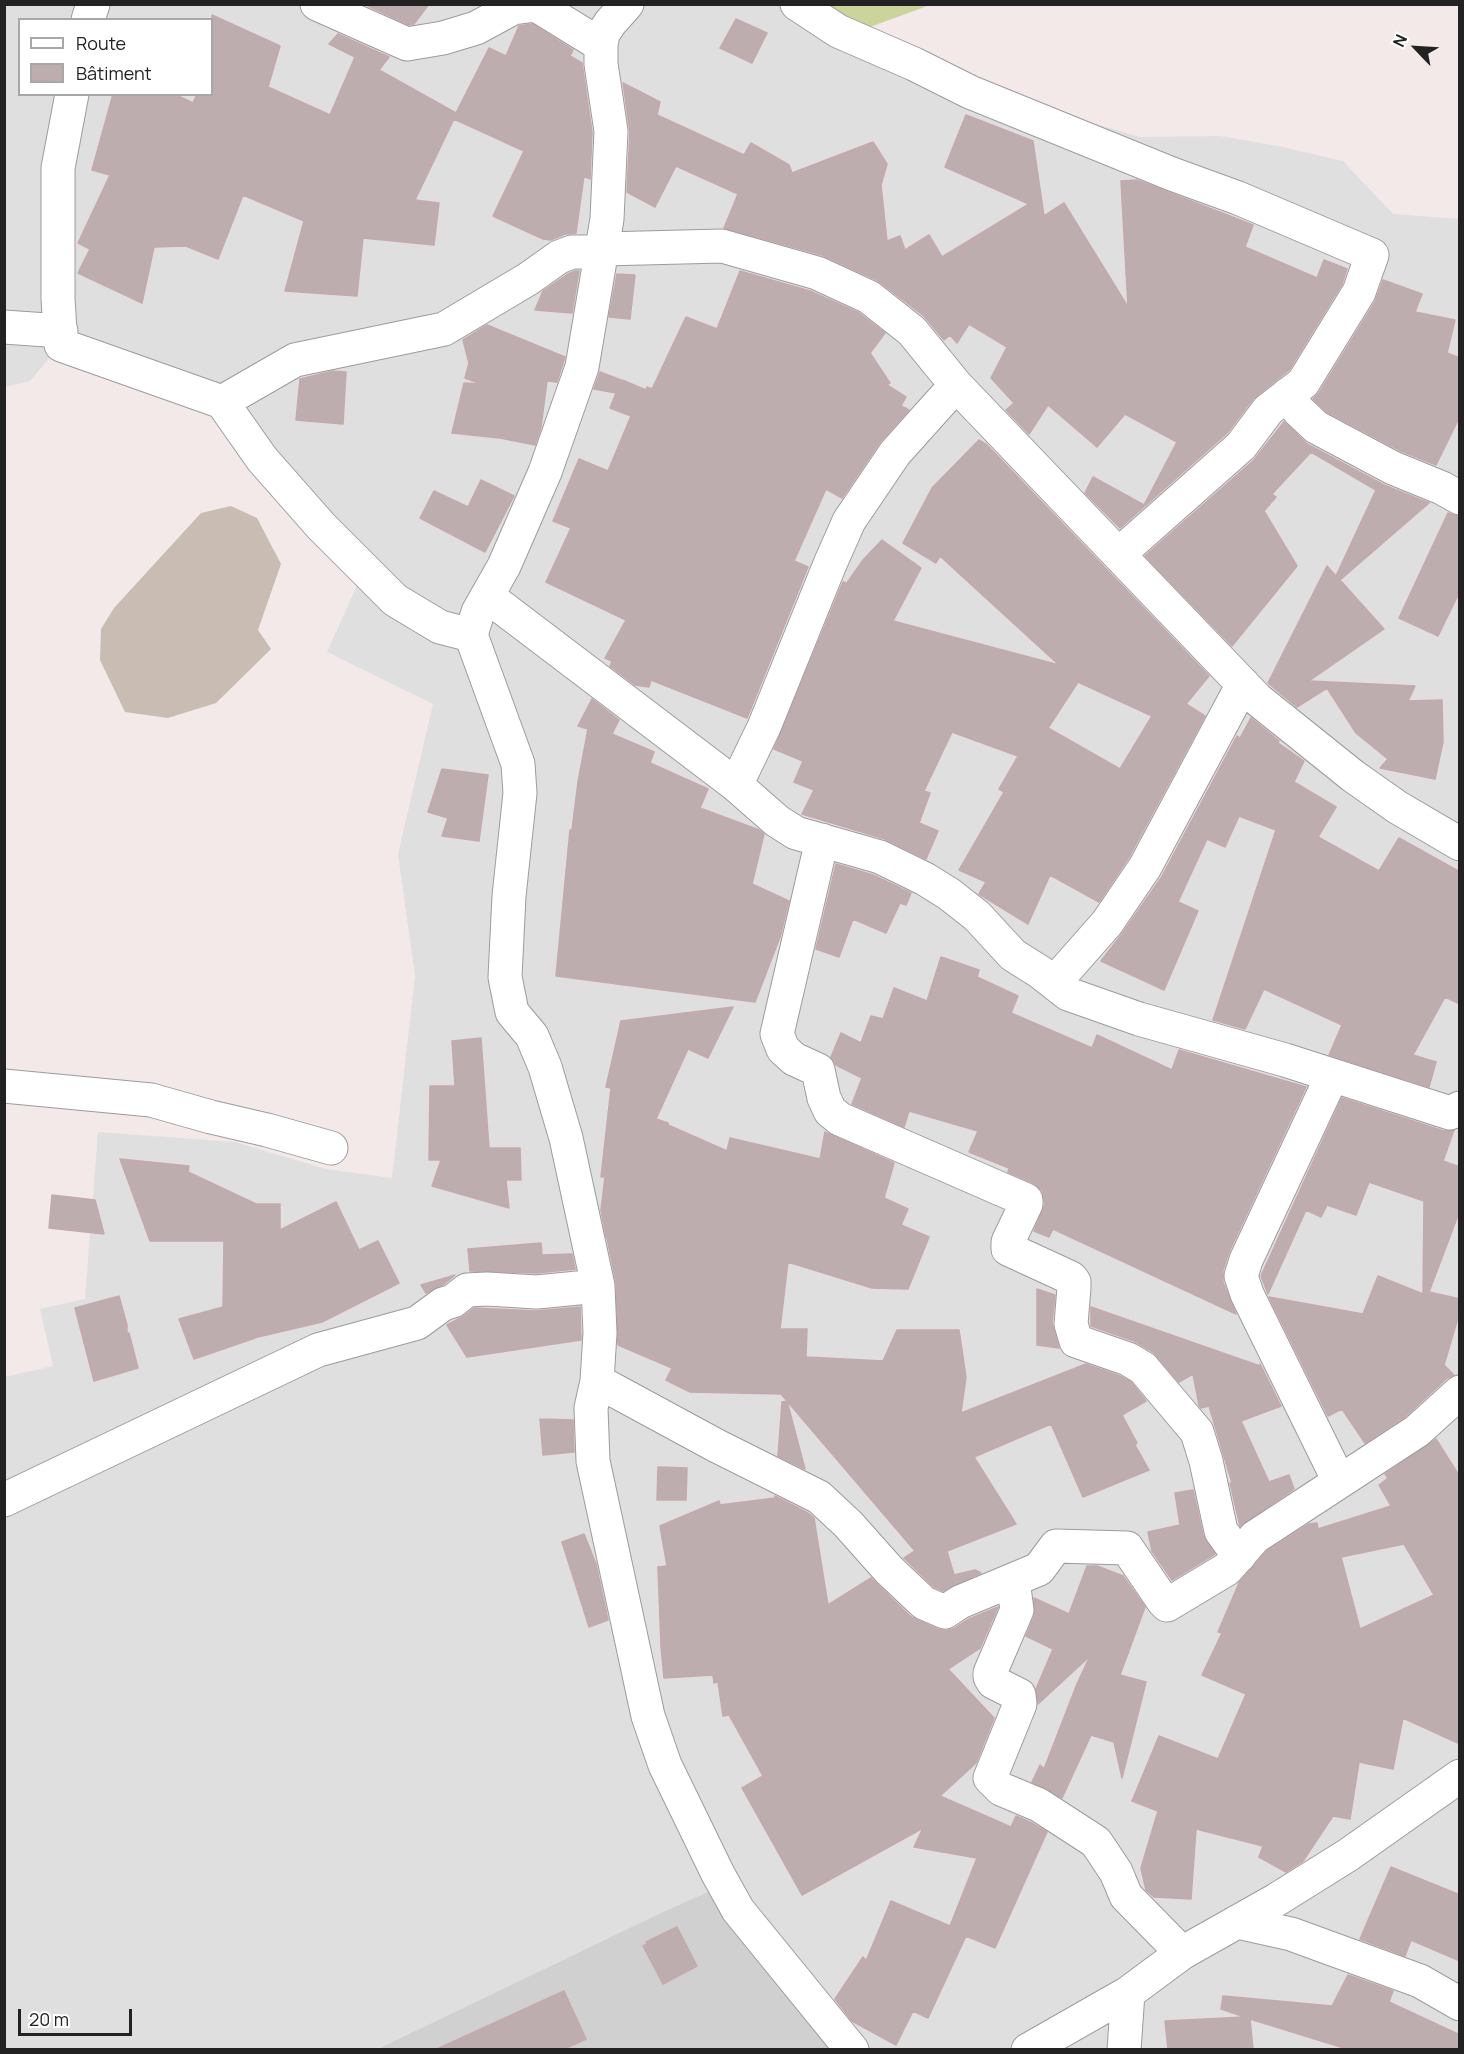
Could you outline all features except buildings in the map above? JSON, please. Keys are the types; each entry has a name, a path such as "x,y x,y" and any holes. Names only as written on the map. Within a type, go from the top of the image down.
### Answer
{"street":[{"path":"316,4 407,44 443,38 476,28 513,8 536,5 602,45"},
{"path":"627,4 603,34 601,64 611,131 607,219 582,367 544,472 504,566 487,596 471,635 518,764 520,793 509,896 505,977 512,1012 532,1036 548,1077 566,1138 598,1286 600,1333 597,1381 591,1408 593,1461 648,1716 665,1765 738,1910 852,2049"},
{"path":"797,4 838,31 914,64 970,92 1172,174 1238,198 1372,255 1359,292 1303,383 1268,410 1240,446 1119,554"},
{"path":"72,96 58,168 58,299 61,345 222,402 262,459 313,518 395,600 440,627 471,635"},
{"path":"222,402 295,360 444,329 519,285 559,257 572,252 723,246 817,273 870,297 912,331 956,386 1257,699 1353,776 1397,807 1459,842"},
{"path":"4,327 61,331"},
{"path":"736,785 764,727 849,520 895,453 956,386"},
{"path":"1287,395 1299,411 1317,427 1393,468 1460,498"},
{"path":"487,596 736,785 777,821 796,833 880,858 926,879 977,916 1013,955 1068,994 1139,1019 1286,1060 1450,1113 1460,1108"},
{"path":"1054,982 1107,923 1145,867 1243,684"},
{"path":"822,840 777,1034 783,1049 794,1059 818,1071 824,1098 830,1111 840,1119 1026,1200 1008,1242 1008,1249 1071,1278 1074,1282 1071,1324 1076,1341 1128,1359 1143,1368 1197,1432 1206,1461 1221,1531 1239,1556"},
{"path":"1332,1076 1246,1260 1241,1276 1247,1294 1339,1482"},
{"path":"4,1086 151,1100 211,1118 267,1130 331,1148"},
{"path":"4,1500 318,1350 417,1323 442,1304 453,1301 467,1290 537,1292 598,1286"},
{"path":"597,1381 717,1446 819,1497 848,1524 889,1570 924,1602 945,1612 960,1602 1039,1569 1056,1546 1127,1548 1167,1605 1227,1569 1255,1537 1417,1431 1460,1392"},
{"path":"1013,1581 1017,1610 990,1677 993,1682 1019,1695 1020,1704 990,1778 1001,1789 1039,1805 1096,1842 1116,1872 1126,1896 1182,1953"},
{"path":"1028,2049 1128,1994 1182,1953 1348,1855 1460,1776"},
{"path":"1237,1922 1302,1938 1420,1981 1460,2004"},
{"path":"1124,2049 1128,1994"}],"shaded area":[{"path":"5,5 781,5 1065,115 1140,137 1220,136 1343,161 1393,214 1459,219 1459,2049 5,2049 4,1377 53,1366 40,1309 85,1299 98,1132 235,1142 326,1169 392,1178 415,976 398,854 433,704 327,652 364,570 222,402 56,350 30,381 5,387"},
{"path":"231,506 257,518 281,564 258,630 271,649 216,703 168,718 125,712 100,660 101,629 114,608 201,513"},
{"path":"715,1889 846,2050 376,2050 661,1913"}],"green space":[{"path":"781,5 930,5 840,38"}]}
